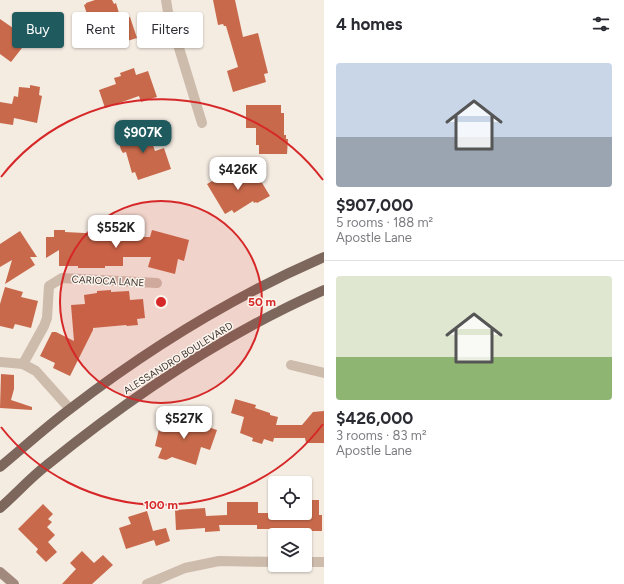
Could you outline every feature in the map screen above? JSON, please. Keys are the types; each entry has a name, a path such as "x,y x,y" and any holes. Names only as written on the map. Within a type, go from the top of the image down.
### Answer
{"main road":[{"name":"ALESSANDRO BOULEVARD","path":"0,467 70,409 135,362 189,327 283,275 324,257"},
{"name":"ALESSANDRO BOULEVARD","path":"0,508 46,466 151,387 200,355 251,326 302,299 324,290"}],"street":[{"path":"166,0 202,123"},
{"name":"CARIOCA LANE","path":"23,364 47,318 49,286 62,278 157,283"},
{"path":"0,362 23,364 36,371 70,409"},
{"path":"291,365 324,373"},
{"path":"147,584 185,568 219,561 268,562"},
{"path":"312,562 324,562"},
{"path":"0,572 14,584"}],"building":[{"path":"95,0 112,0 114,4 116,3 119,12 86,12 84,5"},
{"path":"213,0 235,0 243,37 258,33 268,73 264,74 266,82 233,92 227,71 238,67 226,26 223,24 218,25"},
{"path":"129,17 130,17 137,38 129,40"},
{"path":"0,19 12,27 12,48 22,48 11,62 0,54"},
{"path":"134,68 136,75 148,71 157,97 141,102 139,96 105,108 99,90 116,84 114,78 121,76 120,73"},
{"path":"30,85 40,87 39,95 42,96 37,123 14,118 13,125 0,123 0,102 12,104 14,96 18,97 19,87 30,88"},
{"path":"246,105 281,105 281,113 284,113 284,135 286,135 286,139 288,139 287,154 259,154 259,145 256,145 256,128 246,128"},
{"path":"143,127 146,136 149,135 150,137 155,151 164,148 171,169 138,180 135,172 132,173 126,152 123,153 121,150 117,135"},
{"path":"253,168 270,196 257,203 254,203 253,201 234,213 232,210 225,214 207,184 226,173 230,180"},
{"path":"54,230 84,233 117,233 117,230 129,230 129,237 150,237 152,230 189,240 184,261 178,259 175,274 148,267 151,257 123,257 123,266 78,268 78,266 59,266 59,250 46,258 46,237 54,237"},
{"path":"20,231 37,257 30,257 35,265 5,284 12,260 0,267 0,244"},
{"path":"5,287 23,292 21,297 38,301 31,328 15,324 13,329 0,326 0,304"},
{"path":"111,290 111,292 129,291 130,300 143,299 145,318 137,319 138,325 93,328 70,376 53,368 55,363 40,356 52,332 56,332 74,341 71,305 85,304 84,295 97,293 97,291"},
{"path":"1,374 14,375 14,389 11,400 32,407 32,410 0,408"},
{"path":"235,399 256,405 255,408 278,417 276,425 302,425 313,412 324,411 324,443 306,443 305,438 274,438 273,442 264,439 262,444 252,441 253,438 240,433 244,417 231,413"},
{"path":"166,417 192,425 193,422 217,430 210,450 201,447 196,465 172,457 166,460 158,458 162,448 155,446 160,425 163,424"},
{"path":"312,500 319,500 319,515 322,515 322,531 312,531 312,528 257,529 257,525 219,525 220,531 205,532 205,528 176,530 175,510 205,508 206,516 227,515 227,502 258,502 258,513 268,513 268,520 312,520"},
{"path":"43,504 53,514 48,519 52,522 47,527 55,535 48,542 57,552 46,562 36,552 38,549 18,529"},
{"path":"147,511 153,531 166,528 170,541 156,546 154,540 126,549 119,528 131,524 128,517"},
{"path":"82,551 94,563 103,555 113,565 92,584 62,584 76,569 70,563"}]}
